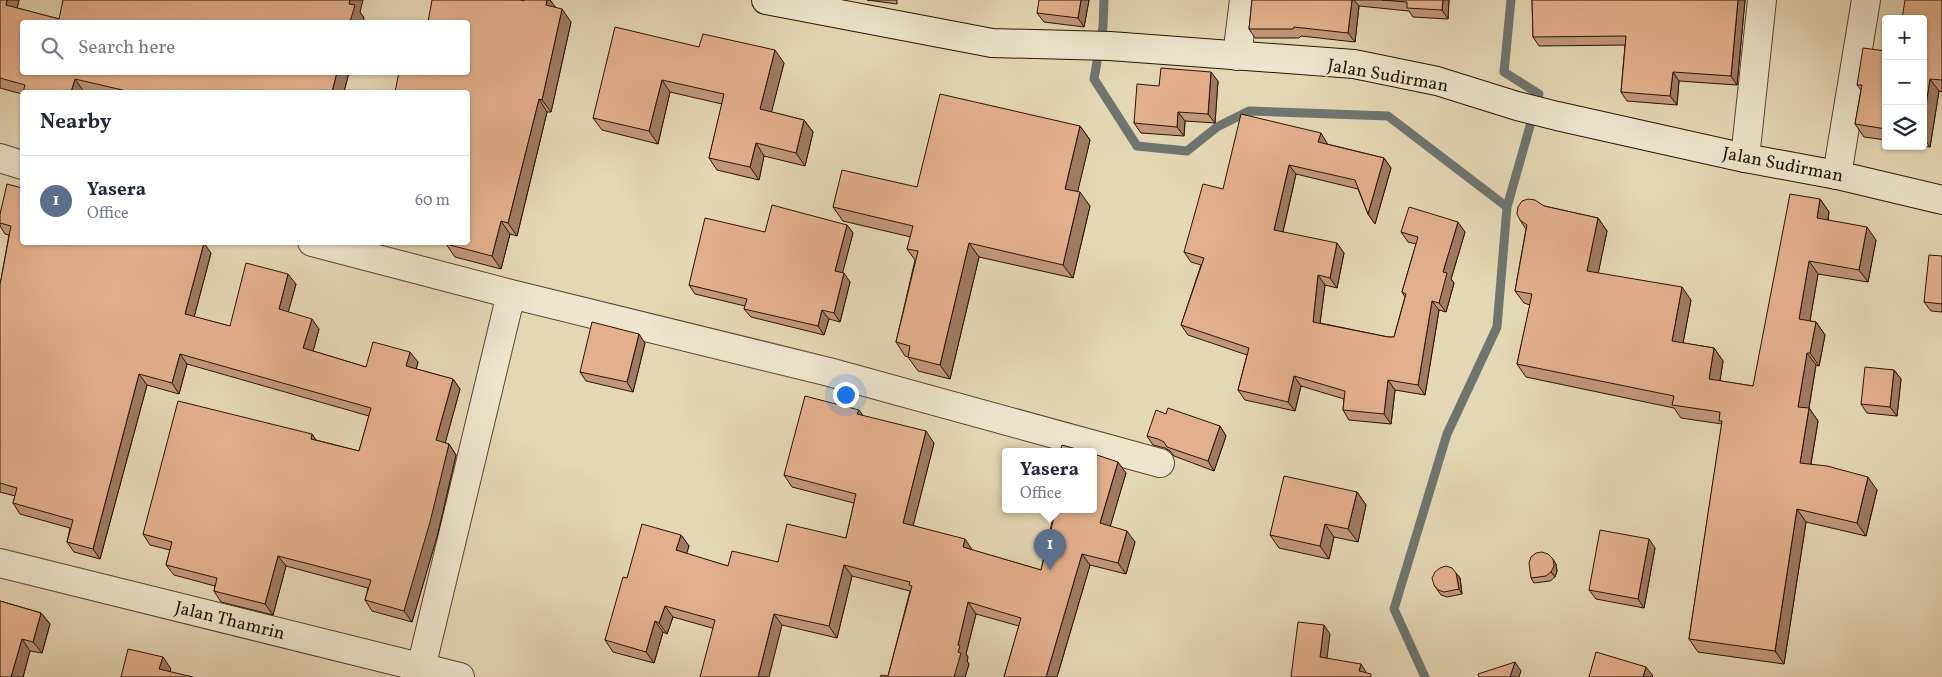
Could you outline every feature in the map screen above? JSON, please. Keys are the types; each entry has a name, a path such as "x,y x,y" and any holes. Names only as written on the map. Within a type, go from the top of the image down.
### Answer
{"street":[{"name":"Jalan Sudirman","path":"766,0 992,43 1097,46 1354,64 1437,81 1517,106 1557,116 1745,158 1837,175 1942,200"},
{"path":"1237,56 1244,0"},
{"path":"1745,158 1762,0"},
{"path":"1837,175 1866,0"},
{"path":"0,158 20,164"},
{"path":"324,245 512,294 829,372 1160,463"},
{"path":"421,668 512,294"},
{"name":"Jalan Thamrin","path":"0,563 460,677"}],"building":[{"path":"0,0 7,0 6,5 59,19 63,0 350,0 349,4 355,5 351,20 20,20 20,75 336,75 332,90 122,90 75,79 72,90 24,90 25,85 0,78"},
{"path":"432,0 547,0 546,5 562,9 542,100 539,99 508,223 501,221 492,256 450,245 470,245 470,90 395,90 398,75 470,75 470,20 428,20"},
{"path":"1039,0 1081,0 1078,18 1037,13"},
{"path":"1252,0 1352,0 1348,33 1294,27 1293,29 1249,29"},
{"path":"1382,0 1443,0 1442,10 1407,8 1407,2"},
{"path":"1532,0 1738,0 1731,76 1673,72 1670,96 1621,92 1626,36 1533,37"},
{"path":"1905,0 1942,0 1942,80 1930,79 1927,98 1927,15 1903,15"},
{"path":"615,27 699,47 703,34 775,50 760,109 804,120 796,153 756,143 750,167 709,158 724,94 662,80 649,131 593,118"},
{"path":"1863,48 1882,50 1882,128 1855,124 1862,85 1857,85"},
{"path":"1161,68 1211,72 1208,114 1178,112 1177,127 1134,123 1137,84 1159,86"},
{"path":"940,94 1080,126 1065,189 1080,192 1063,265 969,243 940,365 908,357 910,346 896,342 918,251 907,249 913,226 833,207 842,170 917,187"},
{"path":"1241,114 1321,133 1318,142 1384,158 1368,214 1355,180 1289,165 1274,230 1337,243 1330,278 1318,275 1313,322 1394,337 1406,294 1402,292 1418,237 1401,232 1409,207 1458,222 1443,272 1447,273 1439,303 1432,301 1418,385 1388,380 1384,414 1343,410 1345,391 1294,376 1288,402 1238,390 1249,348 1181,325 1204,258 1184,252 1203,184 1223,189"},
{"path":"7,184 20,187 20,245 203,245 185,314 230,326 246,263 288,274 279,309 312,319 303,348 366,367 373,342 410,352 406,366 453,379 436,440 449,444 430,522 404,611 365,600 371,580 278,556 265,604 214,591 217,578 166,565 172,542 143,534 178,401 312,434 311,439 359,451 371,408 180,354 172,383 139,374 93,549 67,542 73,520 13,503 17,488 0,483 0,285 11,226 0,223 0,214"},
{"path":"1790,194 1820,199 1817,218 1867,227 1859,270 1809,261 1799,319 1816,322 1810,353 1807,353 1798,407 1809,408 1800,463 1827,466 1868,477 1857,523 1797,509 1775,651 1689,639 1722,421 1719,421 1720,412 1672,405 1674,396 1517,364 1532,294 1515,291 1527,225 1520,220 1517,214 1518,207 1522,201 1528,199 1535,200 1544,206 1598,218 1587,271 1682,287 1672,341 1714,348 1709,379 1753,386"},
{"path":"772,205 847,225 835,271 844,273 834,313 822,310 818,326 744,309 747,299 689,285 705,218 765,232"},
{"path":"1929,255 1942,256 1942,304 1924,302"},
{"path":"592,322 639,334 627,382 580,372"},
{"path":"1865,367 1894,370 1890,407 1861,404"},
{"path":"805,396 859,410 857,414 926,431 903,523 965,539 963,547 1041,570 1055,513 1097,513 1097,455 1118,462 1100,523 1127,531 1118,563 1082,554 1046,677 1004,677 1021,618 968,602 958,645 960,646 958,652 961,653 954,677 880,677 881,675 888,676 912,586 909,585 910,582 844,565 829,626 774,614 758,677 700,677 715,620 665,606 659,623 655,621 646,652 605,640 623,577 627,578 642,524 681,535 676,550 728,566 732,551 778,562 787,524 846,538 856,494 784,475"},
{"path":"1168,408 1220,426 1208,461 1167,447 1164,442 1147,436 1156,410 1166,414"},
{"path":"1062,445 1072,448 1061,448"},
{"path":"1284,476 1357,492 1348,529 1325,524 1320,546 1270,535"},
{"path":"1600,530 1649,539 1638,599 1589,590"},
{"path":"1536,553 1548,554 1553,559 1554,566 1546,576 1531,578 1529,563 1531,557"},
{"path":"1446,566 1452,568 1456,573 1459,589 1444,592 1438,590 1434,585 1432,578 1435,572"},
{"path":"0,601 41,613 33,642 22,639 11,677 0,677"},
{"path":"1298,622 1324,625 1320,657 1361,664 1359,671 1371,674 1371,677 1291,677"},
{"path":"128,649 163,657 159,669 193,677 121,677"},
{"path":"1596,652 1646,667 1643,677 1589,677"},
{"path":"1515,662 1510,677 1479,677 1478,674"}],"waterway":[{"path":"1104,0 1103,27 1094,79 1137,146 1187,151 1217,127 1249,111 1388,116 1507,207 1497,327 1447,434 1394,609 1425,677"},
{"path":"1507,207 1539,94 1504,72 1511,0"}],"place":[{"name":"Yasera","path":"1050,570"}]}
